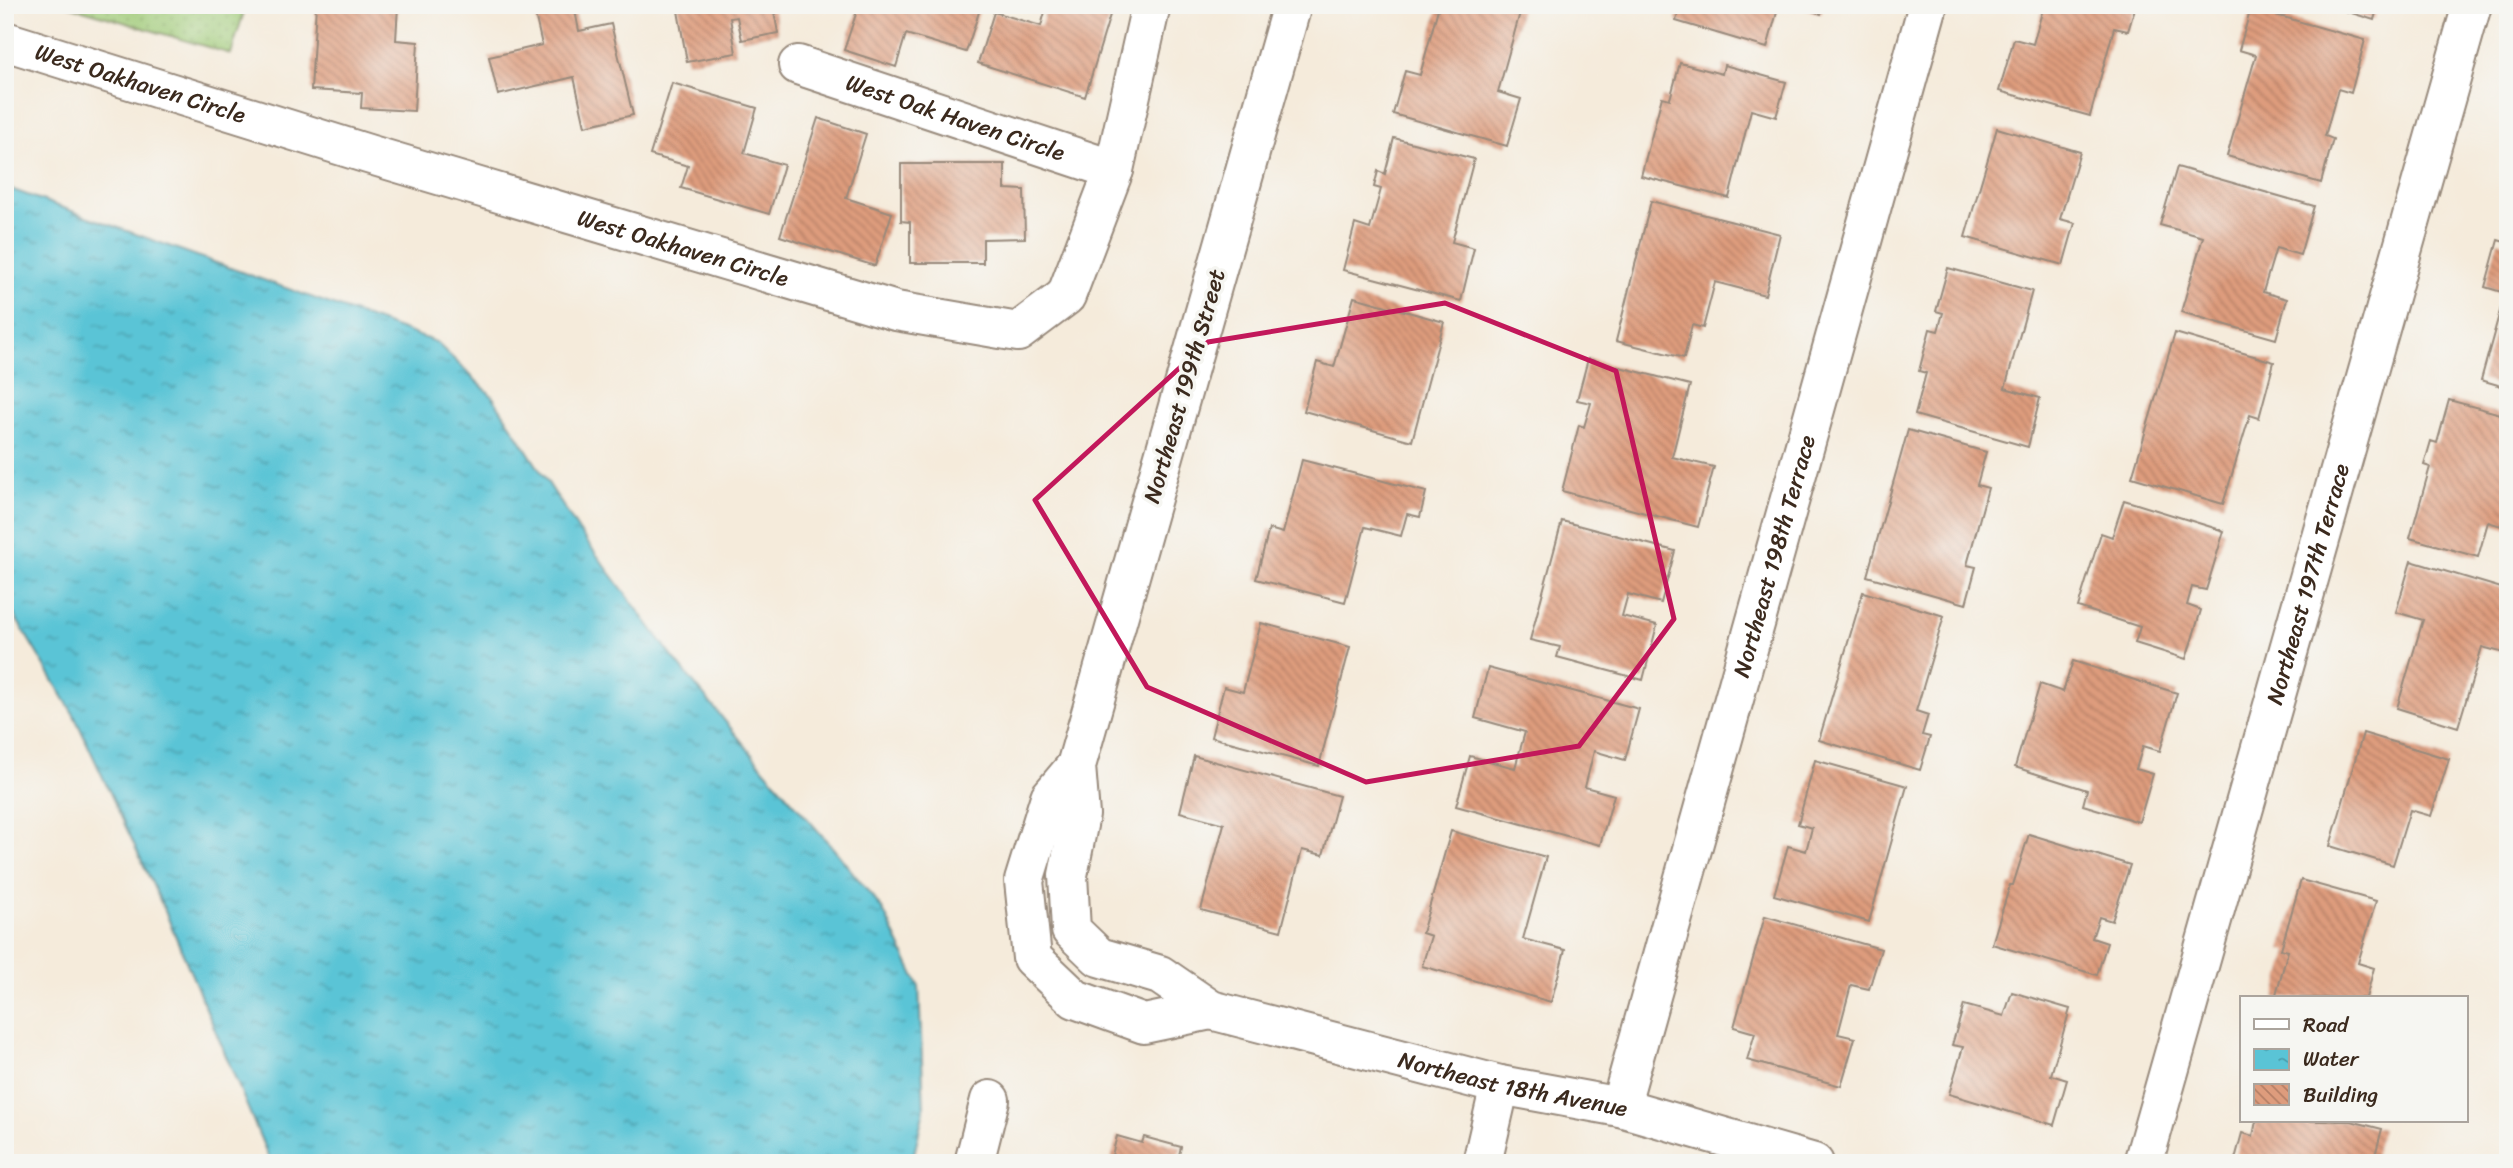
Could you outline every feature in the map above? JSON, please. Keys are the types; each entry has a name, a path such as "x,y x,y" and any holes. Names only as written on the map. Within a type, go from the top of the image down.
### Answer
{"street":[{"name":"West Oakhaven Circle","path":"5,41 368,154 896,311 1018,332 1066,296 1114,170 1151,5"},
{"name":"Northeast 199th Street","path":"1076,766 1292,5"},
{"name":"Northeast 198th Terrace","path":"1620,1107 1928,5"},
{"name":"Northeast 197th Terrace","path":"2143,1163 2472,5"},
{"name":"West Oak Haven Circle","path":"798,65 1114,170"},
{"name":"Northeast 18th Avenue","path":"1076,766 1050,797 1024,881 1032,958 1075,999 1144,1024 1210,1010"},
{"name":"Northeast 18th Avenue","path":"1076,766 1080,815 1068,875 1071,930 1099,957 1160,975 1210,1010 1500,1084 1620,1107 1814,1163"},
{"path":"1482,1163 1500,1084"},
{"path":"974,1163 990,1100"}],"highlighted area":[{"path":"1445,303 1616,371 1674,619 1579,746 1366,782 1147,687 1035,500 1208,342"}],"green space":[{"path":"66,5 246,5 231,54"}],"water":[{"path":"5,187 436,342 492,396 579,531 675,660 883,910 919,986 924,1110 912,1163 271,1163 165,911 74,715 5,600"}],"building":[{"path":"316,5 398,5 396,40 418,42 414,111 361,108 362,93 311,90"},
{"path":"533,5 574,5 579,31 611,24 633,115 585,126 574,77 498,95 489,57 542,45"},
{"path":"677,5 773,5 778,33 742,40 737,17 730,18 736,53 687,62"},
{"path":"859,5 963,5 979,12 966,52 906,34 896,67 844,50"},
{"path":"1047,5 1113,5 1085,97 978,63 994,12 1041,26"},
{"path":"1439,5 1507,5 1521,9 1498,92 1521,99 1507,146 1393,114 1405,71 1420,75"},
{"path":"1680,5 1779,5 1767,48 1676,21"},
{"path":"1794,5 1824,5 1821,14"},
{"path":"2044,5 2136,5 2128,31 2114,28 2090,116 1999,91 2014,39 2033,44"},
{"path":"2326,5 2378,5 2374,20"},
{"path":"2251,8 2365,40 2351,93 2338,89 2325,136 2333,139 2321,183 2227,156 2256,55 2239,50"},
{"path":"1680,63 1722,74 1724,65 1786,82 1776,117 1751,110 1729,198 1641,176 1662,97 1670,99"},
{"path":"672,83 757,108 744,153 784,165 769,214 681,188 688,166 650,155"},
{"path":"818,118 866,134 846,198 892,213 875,266 780,236"},
{"path":"1997,128 2080,152 2060,219 2075,223 2063,265 1965,237"},
{"path":"1394,138 1474,159 1452,242 1474,248 1461,301 1343,270 1355,224 1370,229 1381,189 1374,187 1378,171 1385,174"},
{"path":"901,164 1005,164 1005,189 1024,190 1025,238 983,239 983,263 910,263 910,222 901,221"},
{"path":"2177,167 2314,206 2300,255 2276,248 2263,292 2287,299 2276,339 2181,312 2203,237 2160,225"},
{"path":"1651,201 1780,234 1765,295 1715,282 1703,328 1692,325 1684,358 1616,341"},
{"path":"2498,240 2508,243 2508,388 2481,380 2505,293 2485,287"},
{"path":"1948,268 2032,291 2005,388 2040,398 2028,447 1915,415 1926,373 1919,371 1930,329 1938,331 1943,313 1936,311"},
{"path":"1354,297 1444,322 1412,441 1304,411 1317,362 1334,367"},
{"path":"2175,333 2274,362 2259,418 2250,415 2223,504 2132,477"},
{"path":"1588,359 1690,385 1672,457 1714,467 1698,527 1562,491 1579,425 1584,427 1591,403 1577,400"},
{"path":"2449,400 2508,416 2508,528 2488,522 2478,557 2410,538 2430,467 2424,465 2431,441 2437,443"},
{"path":"1908,430 1986,452 1977,485 1988,488 1967,565 1976,567 1966,604 1867,576"},
{"path":"1302,460 1426,492 1420,517 1407,514 1401,536 1365,527 1345,602 1256,579 1269,529 1283,533"},
{"path":"2124,500 2224,531 2206,590 2192,587 2187,605 2201,610 2186,659 2135,643 2140,627 2078,607 2101,533 2112,537"},
{"path":"1562,521 1675,551 1661,603 1628,594 1622,616 1657,625 1643,680 1557,657 1560,647 1530,640"},
{"path":"2411,561 2508,590 2508,654 2482,647 2458,727 2397,708 2423,620 2396,612"},
{"path":"1863,592 1944,616 1916,711 1928,715 1922,735 1930,737 1920,770 1819,740"},
{"path":"1261,623 1350,647 1319,766 1211,737 1224,687 1243,692"},
{"path":"2073,661 2177,693 2160,751 2143,746 2136,769 2153,774 2139,822 2083,805 2087,790 2015,767 2040,684 2063,692"},
{"path":"1488,668 1639,709 1625,760 1594,751 1585,787 1614,795 1600,845 1456,806 1470,756 1515,768 1525,732 1475,718"},
{"path":"2363,733 2449,759 2431,816 2410,810 2393,865 2330,846"},
{"path":"1194,756 1339,796 1323,855 1302,850 1281,931 1201,910 1224,824 1180,812"},
{"path":"1815,760 1907,786 1869,922 1774,895 1788,846 1806,851 1812,828 1798,824"},
{"path":"1451,831 1546,857 1523,939 1565,950 1551,1002 1422,966 1431,936 1422,933"},
{"path":"2029,834 2130,865 2112,921 2099,917 2092,938 2107,943 2097,975 1992,944"},
{"path":"2301,880 2376,901 2358,963 2374,968 2367,996 2276,996 2288,951 2281,949"},
{"path":"1765,916 1881,949 1869,989 1851,985 1838,1034 1855,1038 1841,1086 1747,1060 1755,1033 1734,1027"},
{"path":"2012,992 2070,1009 2051,1075 2067,1080 2054,1125 1949,1094 1963,1047 1952,1045 1964,1005 2004,1016"},
{"path":"2256,1122 2355,1122 2382,1129 2373,1163 2234,1163 2242,1133 2253,1136"},
{"path":"1117,1136 1142,1143 1144,1137 1181,1147 1177,1163 1110,1163"}]}
